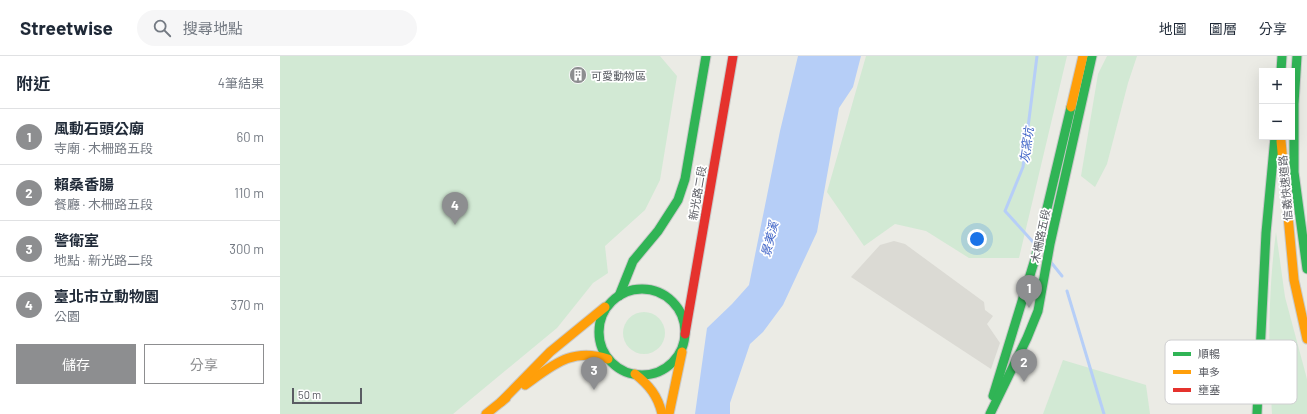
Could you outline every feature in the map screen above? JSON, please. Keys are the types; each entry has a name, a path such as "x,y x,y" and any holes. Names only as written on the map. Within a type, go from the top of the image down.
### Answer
{"main road":[{"name":"新光路二段","path":"486,414 550,352 615,299 633,261 669,216 678,200 685,179 706,56"},
{"name":"新光路二段","path":"685,334 733,56"},
{"name":"木柵路五段","path":"989,414 1014,325 1035,259 1083,56"},
{"name":"木柵路五段","path":"989,414 1034,323 1041,297 1050,244 1092,56"},
{"path":"1281,68 1282,56"},
{"name":"信義快速道路","path":"1297,56 1294,104 1294,172 1307,269"},
{"path":"1260,340 1266,233 1275,140"},
{"name":"信義快速道路","path":"1281,140 1285,196 1294,280 1307,339"},
{"path":"669,414 683,344 685,334 680,312 671,300 655,291 636,289 615,299 605,310 599,330 602,345 608,359 616,366 635,374 645,375 664,368 673,362 683,344"},
{"path":"1014,325 1023,336 1027,338"},
{"name":"新光路二段","path":"500,402 556,362 570,356 592,354 608,359"},
{"path":"635,374 651,388 657,396 662,414"},
{"path":"1251,414 1254,404"}],"shaded area":[{"path":"894,241 905,244 984,302 985,310 993,316 987,324 1000,343 991,369 851,277 880,245"}],"green space":[{"path":"280,56 660,56 677,76 660,180 645,210 605,246 608,273 593,283 557,328 453,414 280,414"},
{"path":"866,56 1067,56 1019,258 969,258 926,231 895,224 864,246 827,192"},
{"path":"1107,56 1137,56 1128,83 1107,164 1095,187 1081,176 1098,74"},
{"path":"1276,232 1285,297 1297,340 1270,340 1270,300"},
{"path":"640,312 648,312 656,315 662,321 665,333 662,345 656,351 648,354 640,354 632,351 626,345 623,337 623,329 626,321 632,315"},
{"path":"1297,342 1307,379 1307,414 1272,414 1272,404 1297,404"},
{"path":"1063,360 1146,385 1150,414 1043,414"}],"water":[{"name":"景美溪","path":"798,56 861,56 853,87 839,108 817,232 783,305 763,332 750,344 730,403 730,414 695,414 707,328 749,285 780,131"}],"waterway":[{"name":"灰窯坑","path":"1034,243 1005,211 1023,167 1037,56"},
{"name":"灰窯坑","path":"1050,261 1062,276"},
{"name":"灰窯坑","path":"1067,291 1104,414"}],"traffic: fast":[{"path":"619,296 633,261 658,231 678,200 685,179 706,56"},
{"path":"990,414 1027,338 1038,311 1050,244 1092,56"},
{"path":"1281,68 1282,56"},
{"path":"1297,56 1294,104 1294,172 1307,269"},
{"path":"993,396 1035,259 1071,107"},
{"path":"1261,340 1266,233 1275,140"},
{"path":"642,289 650,290 666,296 678,308 684,324 685,332 684,340 678,356 666,368 650,374 642,375 634,374 618,368 606,356 600,340 599,332 600,324 606,308 618,296 634,290 642,289"},
{"path":"1257,404 1257,414"}],"traffic: slow":[{"path":"1071,107 1083,56"},
{"path":"1281,141 1294,280 1307,339"},
{"path":"501,402 550,352 605,307"},
{"path":"669,414 682,352"},
{"path":"525,385 554,365 573,357 584,355 608,359"},
{"path":"635,374 645,382 652,391 662,414"},
{"path":"486,414 506,398"}],"traffic: jam":[{"path":"685,334 733,56"}],"place":[{"name":"可愛動物區","path":"578,75"},
{"name":"臺北市立動物園","path":"455,225"},
{"name":"風動石頭公廟","path":"1029,308"},
{"name":"賴桑香腸","path":"1024,382"},
{"name":"警衛室","path":"594,390"}]}
